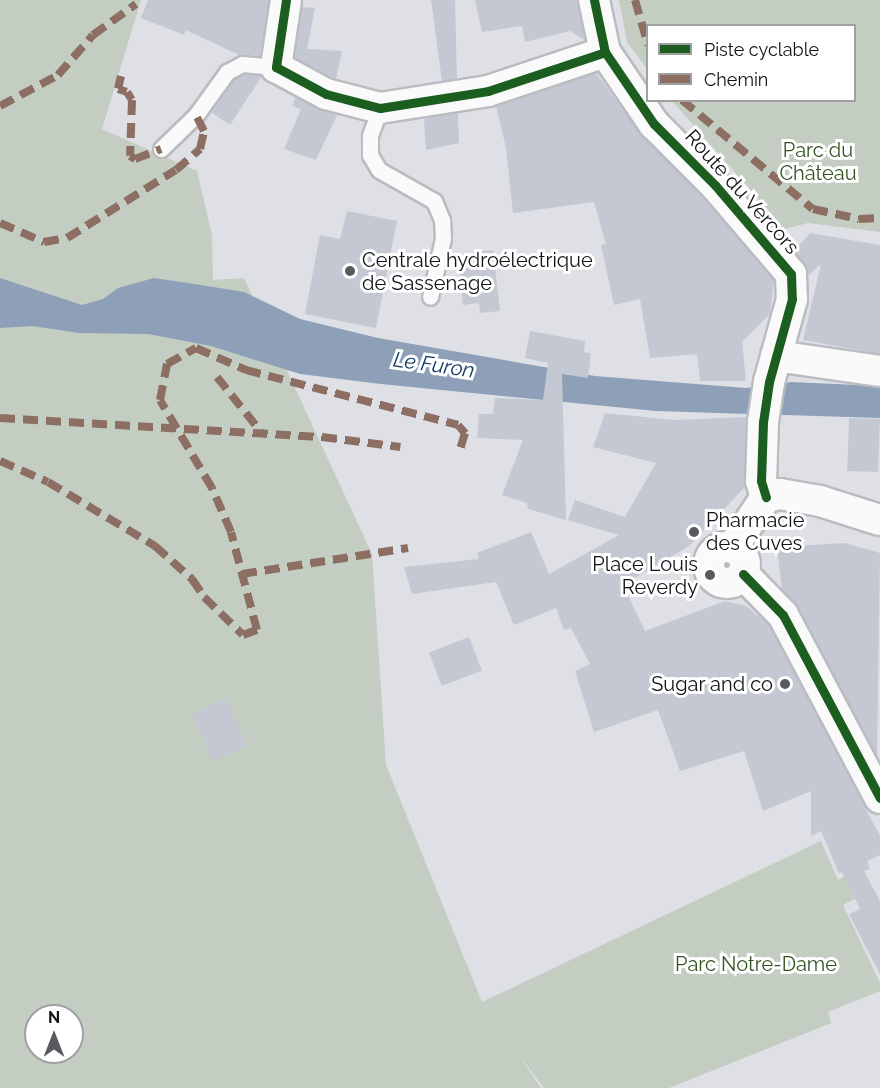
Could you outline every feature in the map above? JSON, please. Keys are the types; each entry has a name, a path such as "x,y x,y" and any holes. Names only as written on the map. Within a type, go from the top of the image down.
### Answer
{"street":[{"path":"286,0 276,67 326,93 380,108 488,91 605,52"},
{"name":"Route du Vercors","path":"594,0 605,52 654,124 715,185 791,274 792,299 772,369 763,422 760,481 766,497"},
{"path":"772,369 880,371"},
{"path":"880,520 820,501 780,494 766,497 738,561 783,615 880,798"}],"lane":[{"path":"161,149 196,115 227,72 242,64 276,67"},
{"path":"380,108 370,136 370,155 379,170 434,201 442,220 443,238 430,297"}],"green space":[{"name":"Parc Notre-Dame","path":"0,0 141,0 102,129 197,171 212,235 213,280 244,278 372,554 386,765 482,1002 821,841 838,880 849,874 860,896 843,905 880,983 880,991 828,1012 831,1023 669,1088 544,1088 519,1055 541,1088 0,1088"},
{"name":"Parc du Château","path":"619,0 880,0 880,232 808,223 785,229 673,102 856,102 856,24 646,24 646,68 627,42"}],"water":[{"name":"Le Furon","path":"0,278 82,305 103,299 118,288 154,278 244,292 300,319 378,338 595,376 746,388 791,382 880,386 880,418 656,411 381,384 300,374 211,346 148,334 79,333 32,326 0,328"}],"building":[{"path":"148,0 269,0 260,56 239,55 186,30 184,35 141,18"},
{"path":"431,0 455,0 457,78 442,81"},
{"path":"475,0 577,0 585,40 570,31 525,42 522,26 482,32"},
{"path":"302,7 315,8 307,49 342,51 336,79 295,58"},
{"path":"596,73 642,136 702,197 774,281 770,314 742,342 746,381 700,381 697,354 650,358 640,299 614,305 601,245 606,244 594,202 513,213 506,148 496,106"},
{"path":"244,74 262,76 230,125 212,113 234,80"},
{"path":"296,97 337,115 316,160 284,149 301,109 292,106"},
{"path":"458,113 459,143 426,150 424,119"},
{"name":"Centrale hydroélectrique de Sassenage","path":"347,211 397,221 376,328 305,314 320,235 340,239"},
{"path":"810,233 880,245 880,354 803,340 821,264 808,276 794,251"},
{"path":"493,250 500,311 480,313 479,303 463,305 459,261 475,259 474,252"},
{"path":"530,331 585,341 584,352 591,353 588,378 562,374 566,520 528,509 527,503 502,495 523,440 477,438 479,414 493,414 495,398 543,400 548,363 525,358"},
{"path":"605,413 675,420 746,417 745,487 689,546 623,585 645,631 725,601 746,606 769,625 880,836 880,855 867,861 870,869 864,871 880,901 880,974 849,914 860,909 842,872 839,873 821,831 811,836 811,791 763,811 744,751 680,771 658,710 594,732 575,671 590,664 571,628 564,630 556,608 514,625 496,582 412,594 404,567 479,559 477,553 531,532 549,574 619,535 568,520 575,500 625,517 656,463 593,447"},
{"path":"849,418 880,419 878,472 847,471"},
{"path":"845,543 880,553 877,756 798,607 782,590 777,547"},
{"path":"469,637 482,671 442,686 429,652"},
{"path":"226,699 247,746 213,761 192,714"}],"marked path":[{"path":"635,0 646,38"},
{"path":"0,106 58,75 93,35 136,4"},
{"path":"121,76 118,89 127,92 132,100 130,156 135,159 161,149"},
{"path":"684,102 813,209 859,219 880,218"},
{"path":"0,223 44,242 67,238 176,170 200,149 204,131 196,115"},
{"path":"0,461 48,482 155,546 192,579 204,597 243,635 257,630 231,532 212,488 160,400 167,364 196,348 246,370 458,425 465,433 460,449"},
{"path":"217,377 261,432"},
{"path":"0,418 322,437 400,447"},
{"path":"242,574 408,548"}],"cycle path":[{"path":"286,0 276,67 326,94 380,108 488,91 605,52"},
{"path":"594,0 605,52 654,124 715,185 791,274 792,299 769,382 763,422 761,481 766,497"},
{"path":"743,574 783,615 880,798"}],"place":[{"name":"Centrale hydroélectrique de Sassenage","path":"350,271"},
{"name":"Pharmacie des Cuves","path":"694,532"},
{"name":"Place Louis Reverdy","path":"710,575"},
{"name":"Sugar and co","path":"785,684"}]}
